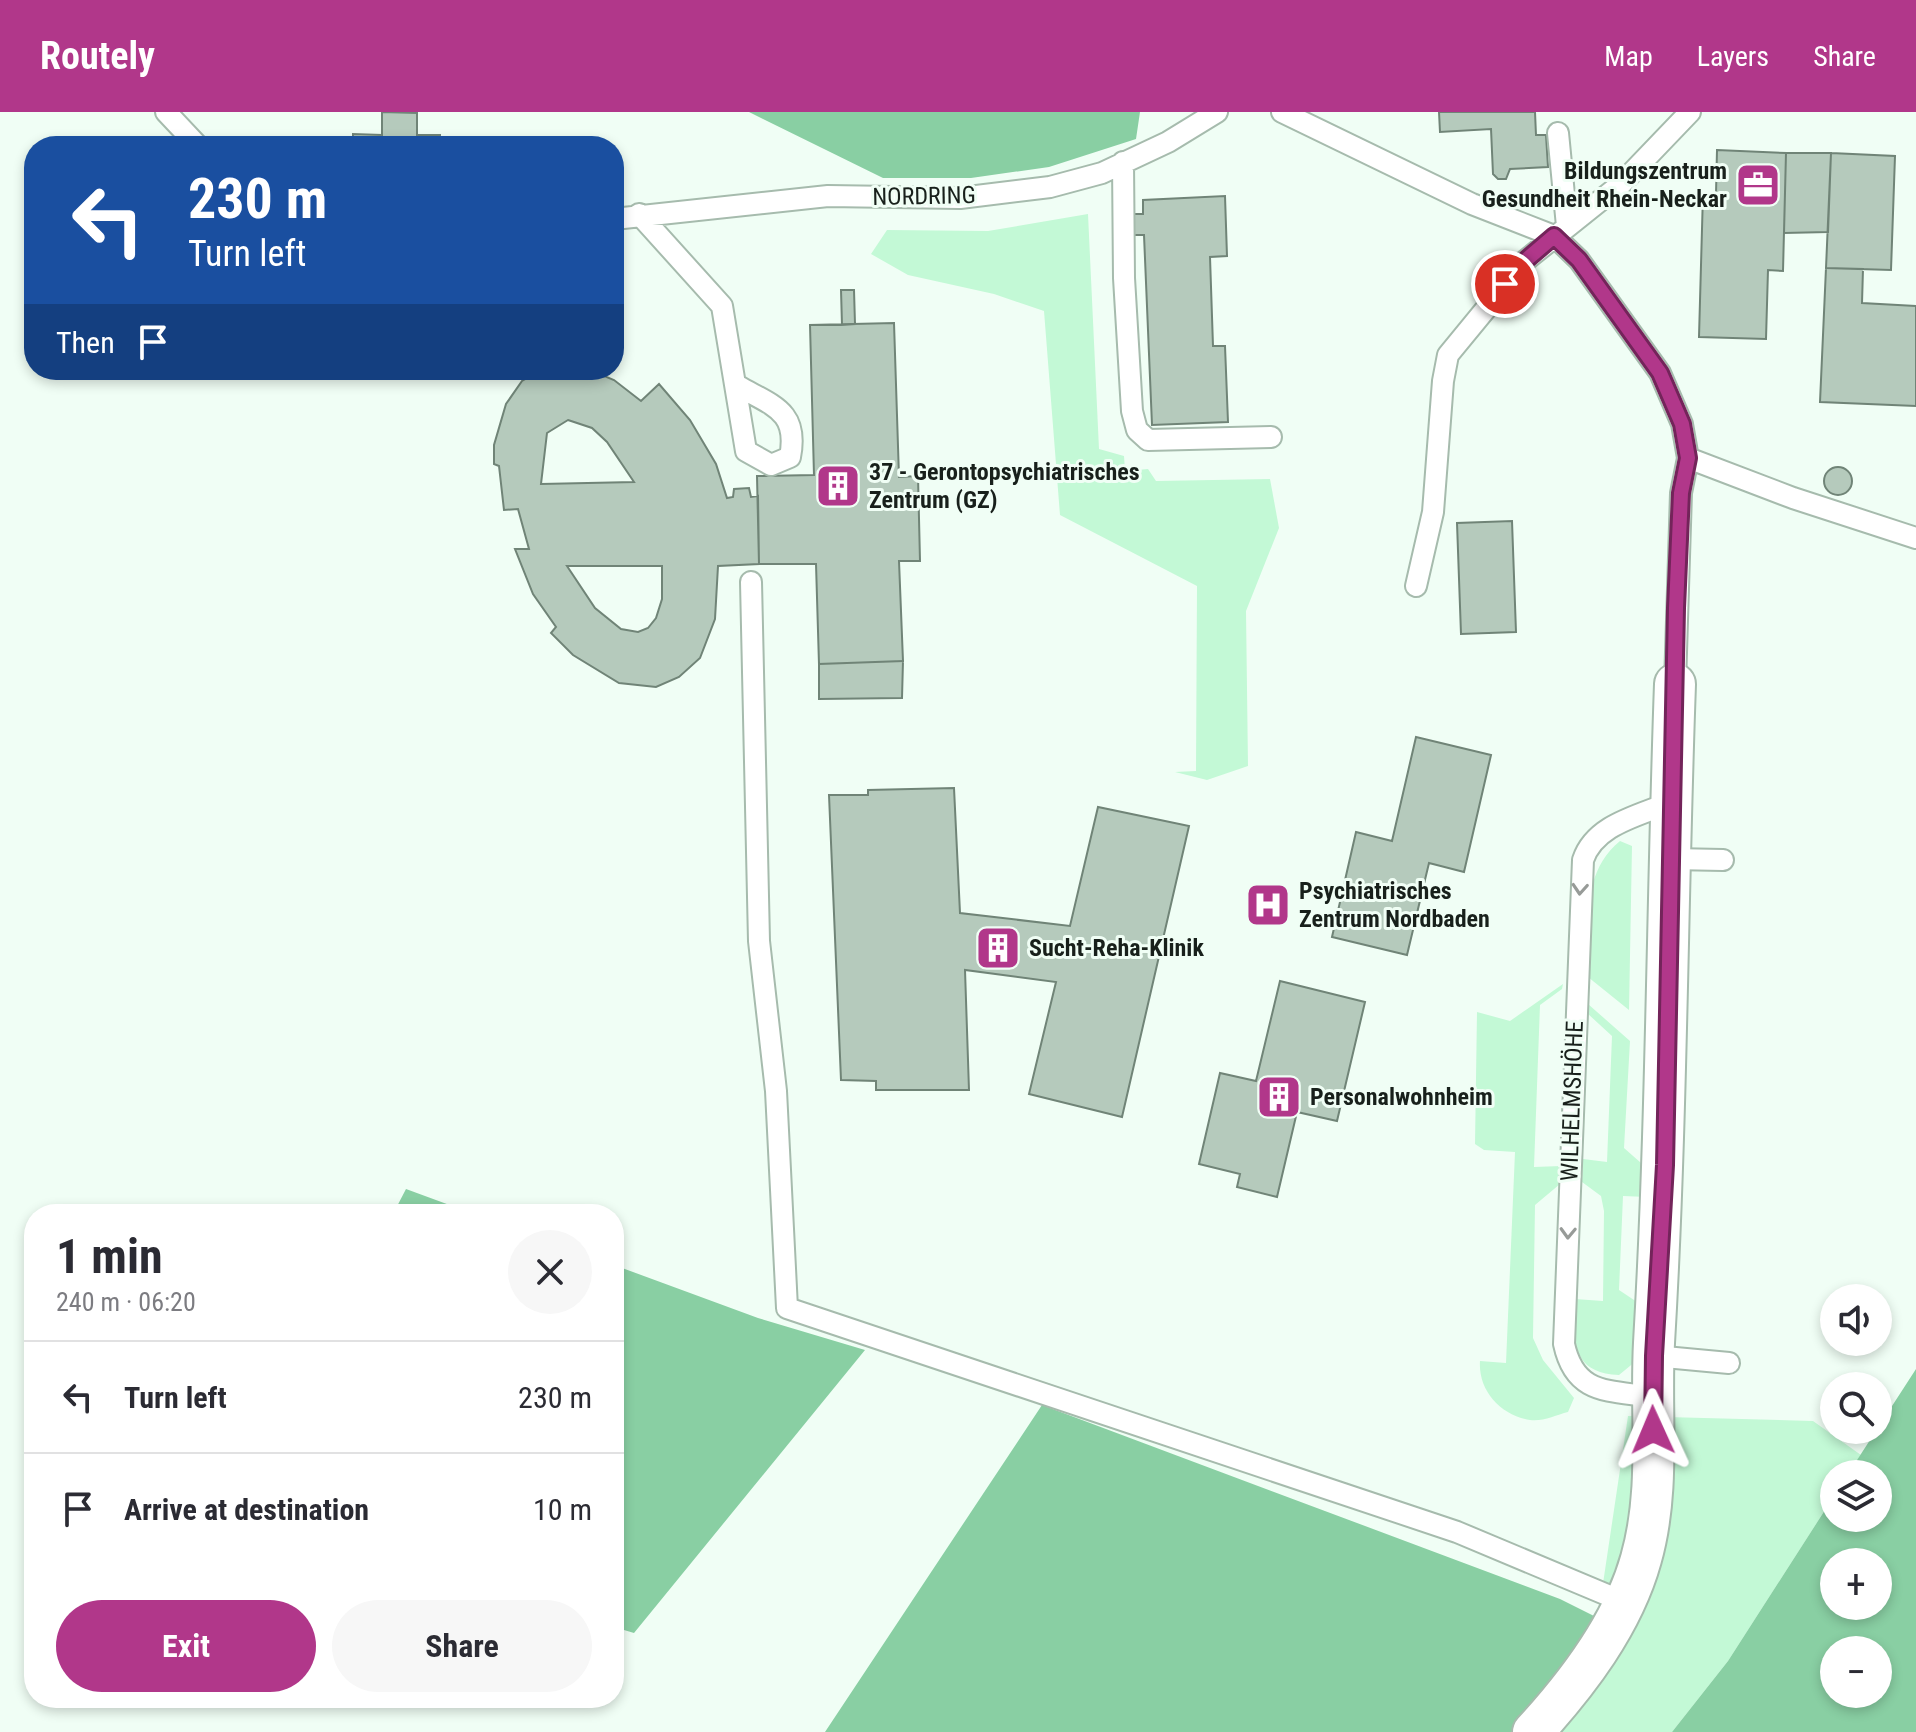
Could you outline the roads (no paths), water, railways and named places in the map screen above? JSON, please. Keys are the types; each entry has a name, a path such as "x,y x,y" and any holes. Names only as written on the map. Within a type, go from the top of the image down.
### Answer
{"street":[{"path":"1533,1732 1593,1658 1624,1602 1641,1561 1652,1514 1652,1397 1665,1165 1675,684"}],"lane":[{"path":"166,112 189,136"},
{"name":"NORDRING","path":"624,217 828,196 960,198 1050,187 1102,173 1168,142 1217,112"},
{"path":"1282,112 1472,204 1561,231"},
{"path":"1416,586 1433,512 1443,381 1448,355 1526,260 1621,184 1690,112"},
{"path":"1558,133 1561,231 1660,373 1682,424 1688,458 1681,493 1675,684"},
{"path":"1123,162 1124,278 1132,411 1137,430 1148,440 1271,437"},
{"path":"639,214 722,306 738,386"},
{"path":"1688,458 1793,498 1916,538"},
{"path":"751,582 759,941 776,1091 787,1308 1457,1532 1624,1602"},
{"name":"WILHELMSHÖHE","path":"1652,1397 1586,1384 1577,1378 1568,1364 1564,1344 1580,887 1588,846 1597,834 1671,802"},
{"path":"1672,859 1723,860"},
{"path":"1654,1356 1729,1363"}],"place":[{"name":"Bildungszentrum Gesundheit Rhein-Neckar","path":"1758,185"},
{"name":"37 - Gerontopsychiatrisches Zentrum (GZ)","path":"838,486"},
{"name":"Psychiatrisches Zentrum Nordbaden","path":"1268,905"},
{"name":"Sucht-Reha-Klinik","path":"998,948"},
{"name":"Personalwohnheim","path":"1279,1097"}]}
